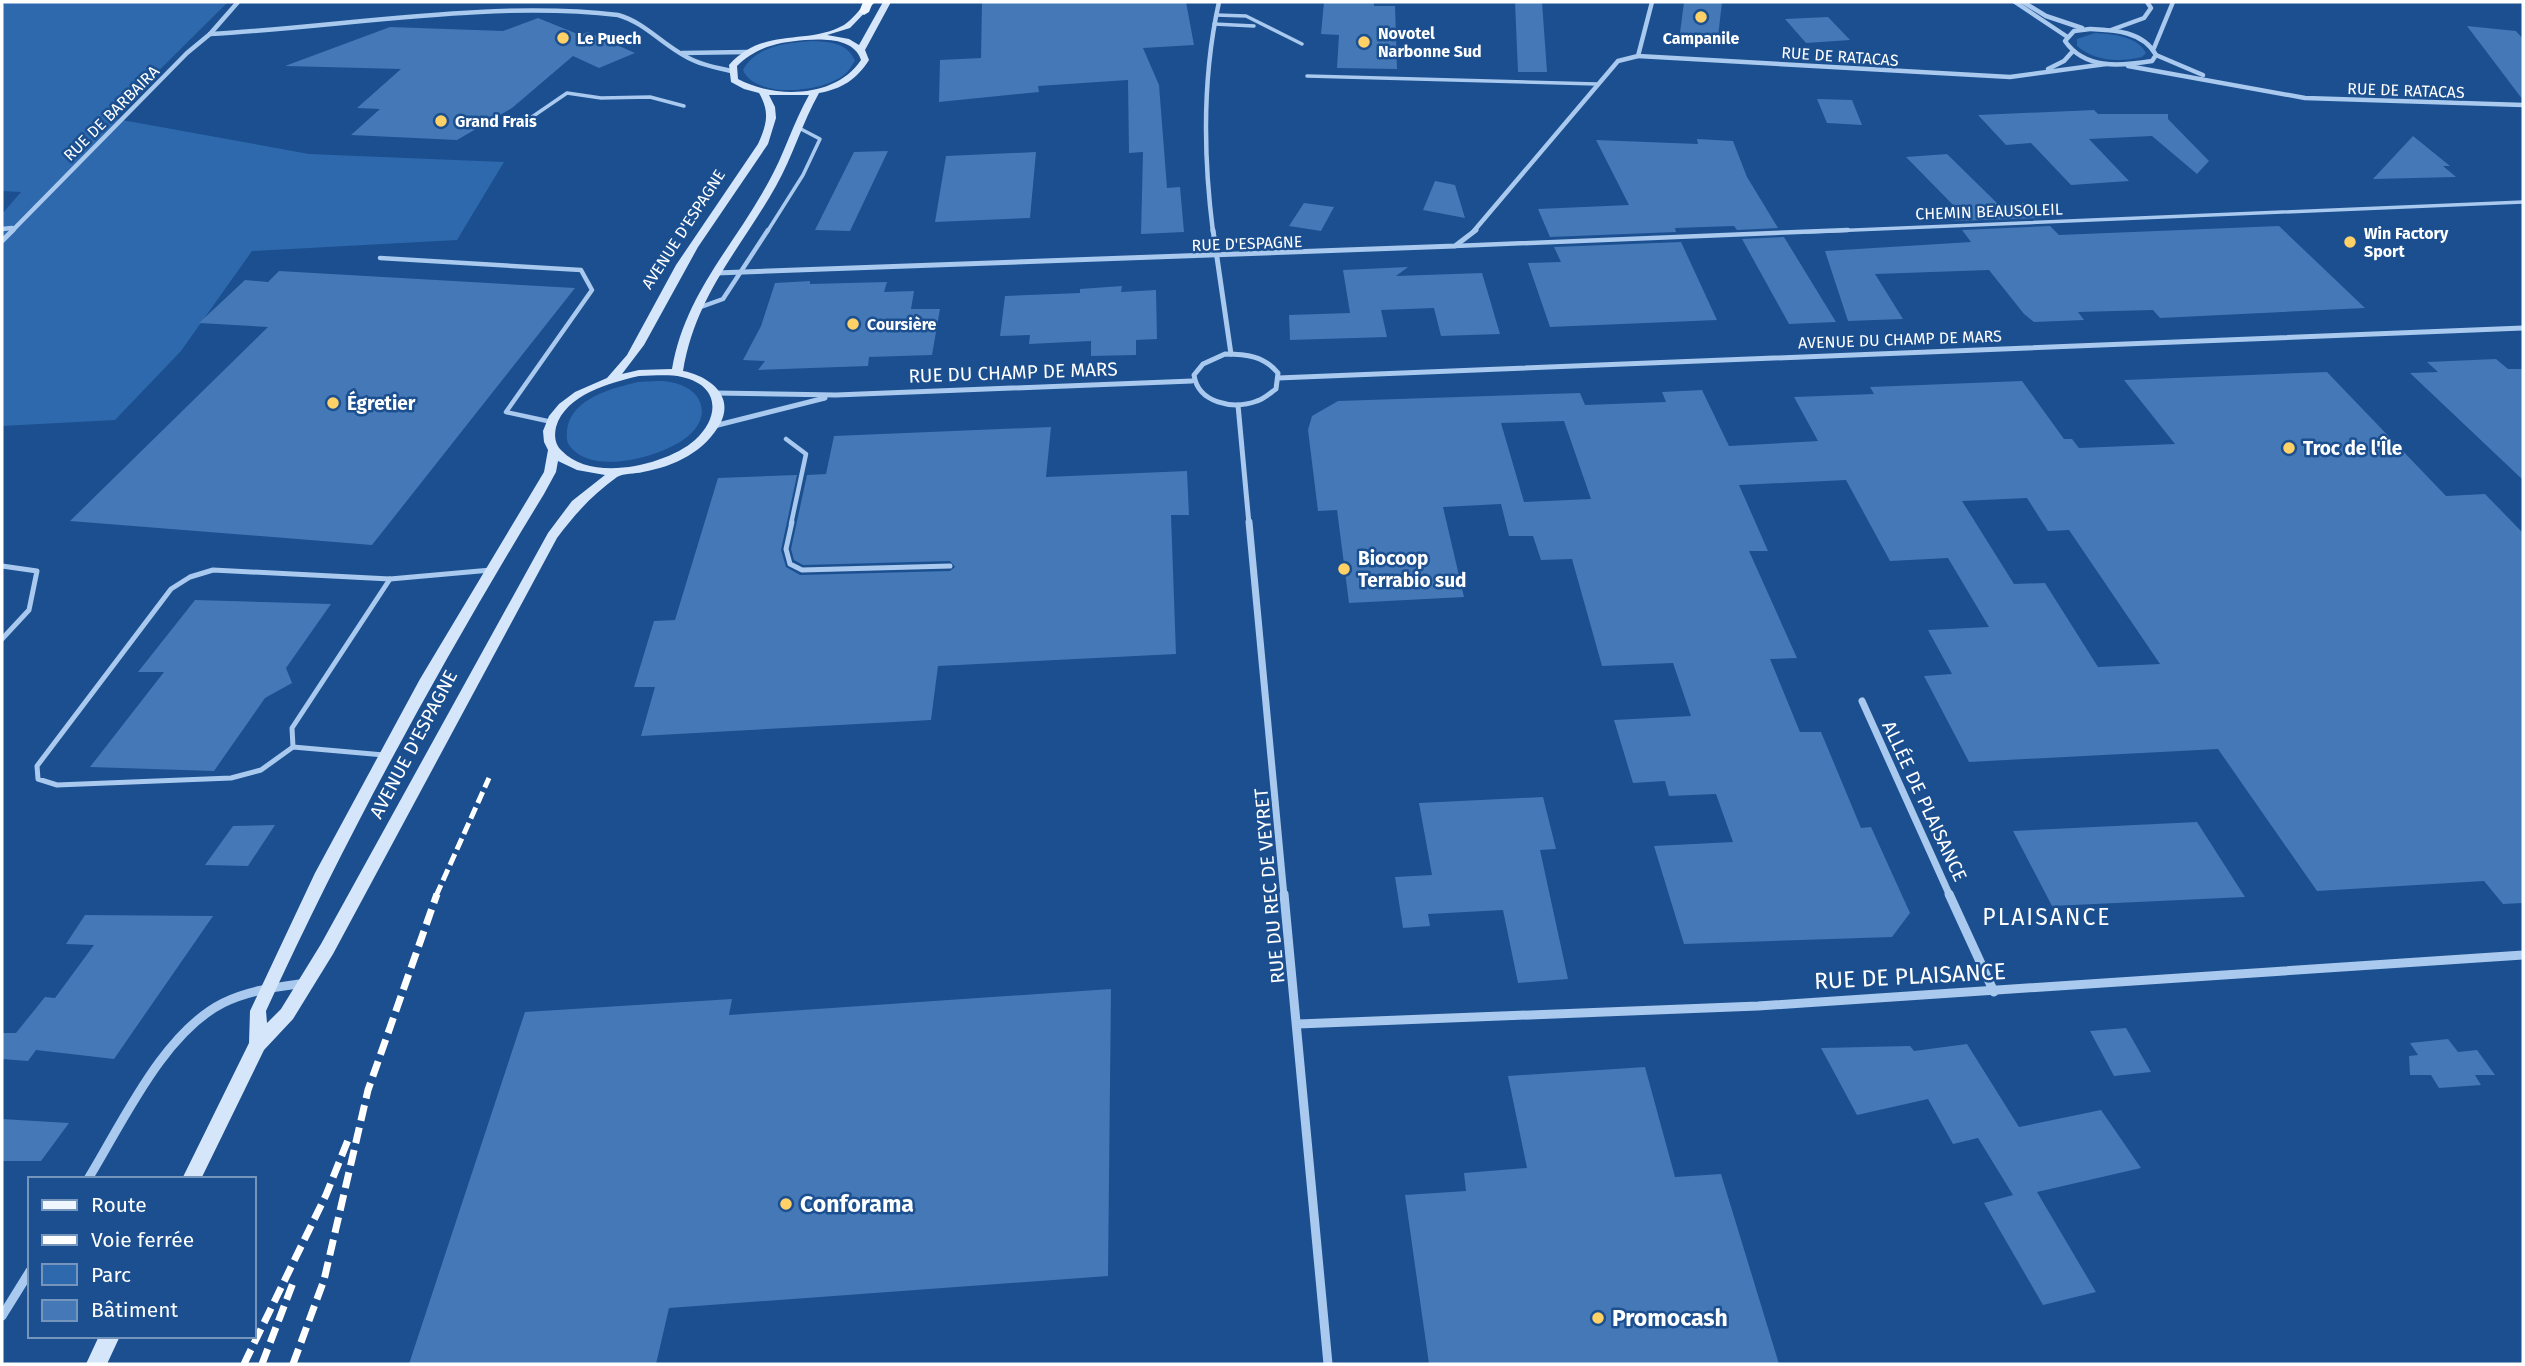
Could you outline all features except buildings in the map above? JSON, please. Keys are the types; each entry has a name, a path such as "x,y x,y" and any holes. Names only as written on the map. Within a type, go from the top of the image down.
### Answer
{"main road":[{"path":"861,50 887,2"},
{"path":"816,37 847,26 867,5"},
{"path":"816,37 849,42 861,50 865,61 853,77 816,91 763,93 742,86 734,80 731,71 733,65 747,52 785,39 816,37"},
{"path":"677,373 680,345 692,310 772,184 799,128 805,108 816,91"},
{"name":"AVENUE D'ESPAGNE","path":"606,381 623,368 672,281 763,144 772,125 773,110 763,93"},
{"path":"552,422 563,407 579,394 606,381 639,373 677,373 701,380 716,393 720,410 714,426 703,440 686,452 649,467 615,472 582,469 563,461 552,452"},
{"name":"AVENUE D'ESPAGNE","path":"258,1044 258,1011 268,988 384,755 427,675 550,472 552,452 549,443 552,422"},
{"name":"AVENUE D'ESPAGNE","path":"192,1177 258,1044 287,1014 372,870 552,536 576,504 615,472"},
{"path":"96,1364 109,1338"}],"street":[{"name":"RUE DE BARBAIRA","path":"2,241 187,53 210,34 238,2"},
{"path":"1219,2 1204,89 1216,256 1231,354"},
{"path":"1455,246 1483,224 1618,61 1637,56 1652,2"},
{"path":"2015,2 2066,36 2090,29"},
{"path":"2023,2 2046,16 2090,29 2110,30 2133,36 2154,48 2157,55 2152,61 2128,66"},
{"path":"2110,30 2144,18 2151,8 2147,2"},
{"path":"2154,48 2172,2"},
{"path":"557,4 619,15 640,25 680,53 731,71"},
{"path":"210,34 264,31 421,9"},
{"path":"2066,36 2065,41 2073,51 2106,64"},
{"name":"RUE DE RATACAS","path":"2040,73 2064,61 2073,51"},
{"path":"680,53 747,52"},
{"name":"RUE DE RATACAS","path":"2157,55 2194,73 2247,88"},
{"name":"RUE DE RATACAS","path":"1637,56 2010,77 2106,64 2337,100 2523,105"},
{"path":"2,229 12,228"},
{"name":"RUE D'ESPAGNE","path":"716,272 1455,246"},
{"name":"AVENUE DU CHAMP DE MARS","path":"1278,378 2523,328"},
{"path":"1231,354 1261,358 1272,365 1278,378 1276,389 1270,395 1238,405 1208,400 1196,391 1192,381 1199,366 1210,358 1231,354"},
{"name":"RUE DU CHAMP DE MARS","path":"716,393 836,395 1192,381"},
{"name":"RUE DU CHAMP DE MARS","path":"714,426 836,395"},
{"name":"RUE DU REC DE VEYRET","path":"1238,405 1328,1364"},
{"name":"ALLÉE DE PLAISANCE","path":"1861,701 1994,992"},
{"name":"RUE DE PLAISANCE","path":"1298,1024 1994,992 2523,955"},
{"path":"89,1177 169,1051 186,1031 214,1008 268,988 306,983"},
{"path":"2,1316 28,1274"}],"lane":[{"path":"1216,15 1246,16 1302,44"},
{"path":"1214,24 1254,26"},
{"path":"1307,76 1597,84"},
{"path":"529,119 568,93 601,98 650,97 684,106"},
{"path":"692,310 723,299 803,175 820,139 799,128"},
{"name":"CHEMIN BEAUSOLEIL","path":"1455,246 2523,201"},
{"path":"380,258 581,270 592,290 506,412 552,422"},
{"path":"786,439 806,454 786,549 790,564 802,570 950,565"},
{"path":"2,566 37,571 37,596 17,628 2,639"},
{"path":"384,755 293,747 261,770 232,778 57,785 38,779 37,766 172,589 190,577 213,570 390,579 491,570"},
{"path":"293,747 292,728 390,579"}],"green space":[{"path":"2,2 228,2 111,118 309,154 504,162 457,240 252,251 181,351 115,420 2,426 2,214 21,192 2,191"},
{"path":"2095,33 2130,39 2146,53 2134,59 2117,60 2100,58 2077,46 2077,39"},
{"path":"813,41 843,47 855,61 846,73 835,80 807,89 761,86 743,70 764,50 783,44"},
{"path":"666,381 690,390 701,404 702,412 695,429 676,444 627,461 593,460 579,455 567,439 570,419 576,410 606,391 638,382"}],"railway":[{"path":"436,896 489,778"},
{"path":"293,1364 324,1280 368,1090 437,894"},
{"path":"244,1364 326,1195 350,1135"},
{"path":"262,1364 293,1283"}],"place":[{"name":"Campanile","path":"1701,17"},
{"name":"Le Puech","path":"563,38"},
{"name":"Novotel Narbonne Sud","path":"1364,42"},
{"name":"Grand Frais","path":"441,121"},
{"name":"Win Factory Sport","path":"2350,242"},
{"name":"Coursière","path":"853,324"},
{"name":"Égretier","path":"333,403"},
{"name":"Troc de l'Île","path":"2289,448"},
{"name":"Biocoop Terrabio sud","path":"1344,569"},
{"name":"Conforama","path":"786,1204"},
{"name":"Promocash","path":"1598,1318"}],"district":[{"name":"PLAISANCE","path":"2047,917"}]}
